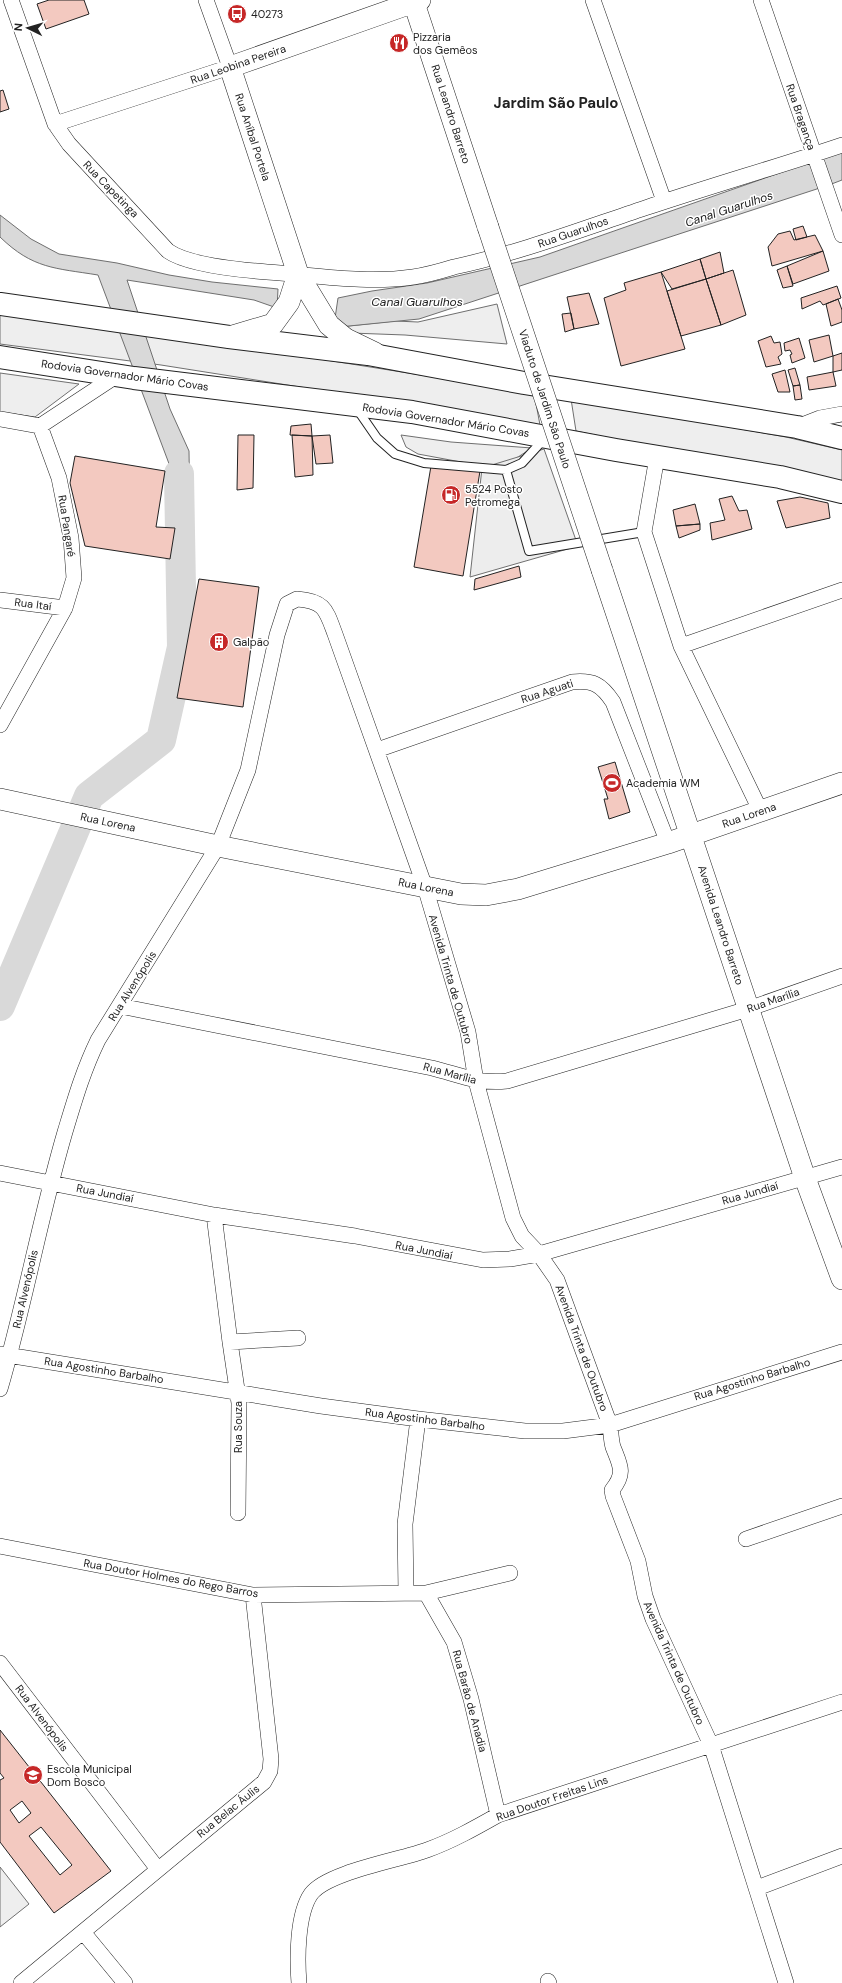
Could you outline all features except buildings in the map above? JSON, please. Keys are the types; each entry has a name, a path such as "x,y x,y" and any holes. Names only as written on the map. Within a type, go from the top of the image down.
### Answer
{"highway":[{"path":"0,304 229,337 368,354 524,383 797,427 842,438"},
{"name":"Rodovia Governador Mário Covas","path":"0,357 116,376 412,412 657,457 780,477 842,492"}],"main road":[{"name":"Rua Leobina Pereira","path":"230,67 415,1"},
{"name":"Rua Leandro Barreto","path":"415,1 488,227"},
{"name":"Rua Aníbal Portela","path":"230,67 301,292 329,325 346,339 384,357"},
{"name":"Viaduto de Jardim São Paulo","path":"488,227 602,570"},
{"path":"229,337 273,324 301,292"},
{"name":"Avenida Leandro Barreto","path":"602,570 805,1178 842,1279"},
{"name":"Rua Lorena","path":"0,799 218,846 425,887 461,894 486,895 518,889 668,843 842,783"}],"street":[{"name":"Rua Capetinga","path":"11,0 55,124 69,144 168,251 178,257 246,270 301,292"},
{"name":"Rua Aníbal Portela","path":"206,0 230,67"},
{"path":"593,0 664,201"},
{"name":"Rua Bragança","path":"761,0 815,156 833,198 842,234"},
{"name":"Rua Leobina Pereira","path":"55,124 230,67"},
{"name":"Rua Guarulhos","path":"301,292 376,280 414,277 476,263 532,246 664,201 815,156 842,145"},
{"path":"0,419 40,426 116,376"},
{"path":"797,427 820,418 842,414"},
{"name":"Rua Pangaré","path":"0,725 65,608 74,578 72,538 59,478 40,426"},
{"path":"657,457 644,532 681,646 761,812"},
{"path":"681,646 842,590"},
{"name":"Avenida Trinta de Outubro","path":"296,599 319,603 325,608 377,750 425,887 468,1032 476,1081 513,1218 522,1236 539,1254 557,1280 610,1425 613,1445 621,1470 619,1483 612,1490 613,1496 638,1561 645,1596 653,1619 711,1745 758,1888 786,1983"},
{"name":"Rua Alvenópolis","path":"0,1389 5,1354 50,1182 84,1070 98,1040 218,846 248,770 277,635 287,604 296,599"},
{"name":"Rua Itaí","path":"0,600 65,608"},
{"name":"Rua Aguati","path":"377,750 572,682 583,681 595,683 605,690 613,702 668,843"},
{"name":"Rua Marília","path":"120,1006 432,1068 476,1081 507,1081 748,1008 842,976"},
{"name":"Rua Jundiaí","path":"0,1173 214,1215 355,1236 483,1260 510,1259 539,1254 842,1167"},
{"name":"Rua Souza","path":"214,1215 237,1392 238,1514"},
{"path":"230,1342 298,1338"},
{"name":"Rua Agostinho Barbalho","path":"5,1354 237,1392 418,1419 525,1431 563,1431 610,1425 842,1352"},
{"path":"406,1593 405,1524 418,1419"},
{"path":"746,1539 842,1506"},
{"name":"Rua Doutor Holmes do Rego Barros","path":"0,1546 253,1595 426,1593 510,1573"},
{"name":"Rua Barão de Anadia","path":"426,1593 454,1642 471,1699 498,1815"},
{"name":"Rua Belac Áulis","path":"21,1983 157,1868 264,1782 270,1771 271,1759 253,1595"},
{"name":"Rua Alvenópolis","path":"0,1663 157,1868"},
{"name":"Rua Doutor Freitas Lins","path":"299,1983 298,1959 305,1904 312,1892 332,1879 427,1850 466,1833 498,1815 842,1702"},
{"path":"758,1888 842,1856"},
{"path":"83,1932 125,1983"}],"lane":[{"path":"354,405 377,438 395,454 424,463 506,470 522,463 546,437"},
{"path":"506,470 529,551 644,532"}],"shaded area":[{"path":"497,304 507,344 405,335 351,333 339,327 395,321 418,322"},
{"path":"0,312 219,343 534,393 540,425 161,365 0,344"},
{"path":"0,373 79,384 35,417 0,412"},
{"path":"571,399 786,437 842,450 842,487 576,431"},
{"path":"401,435 451,442 532,448 504,466 477,465 418,454 406,447"},
{"path":"544,449 578,546 470,577 482,468"},
{"path":"0,1867 29,1904 0,1927"}],"water":[{"name":"Canal Guarulhos","path":"842,151 842,180 829,185 419,319 339,327 334,325 338,298 372,291 427,283 540,257"},
{"path":"0,215 31,239 59,254 117,263 169,275 212,282 278,289 277,308 254,300 127,280 170,409 189,451 190,518 174,514 171,469 98,275 69,271 45,265 23,255 12,248 0,237"}],"waterway":[{"path":"0,1006 89,796 161,740 182,647 179,474"}],"place":[{"name":"40273","path":"237,14"},
{"name":"Pizzaria dos Gemêos","path":"399,43"},
{"name":"5524 Posto Petromega","path":"451,495"},
{"name":"Galpão","path":"219,642"},
{"name":"Academia WM","path":"612,783"},
{"name":"Escola Municipal Dom Bosco","path":"33,1775"}],"district":[{"name":"Jardim São Paulo","path":"556,103"}]}
